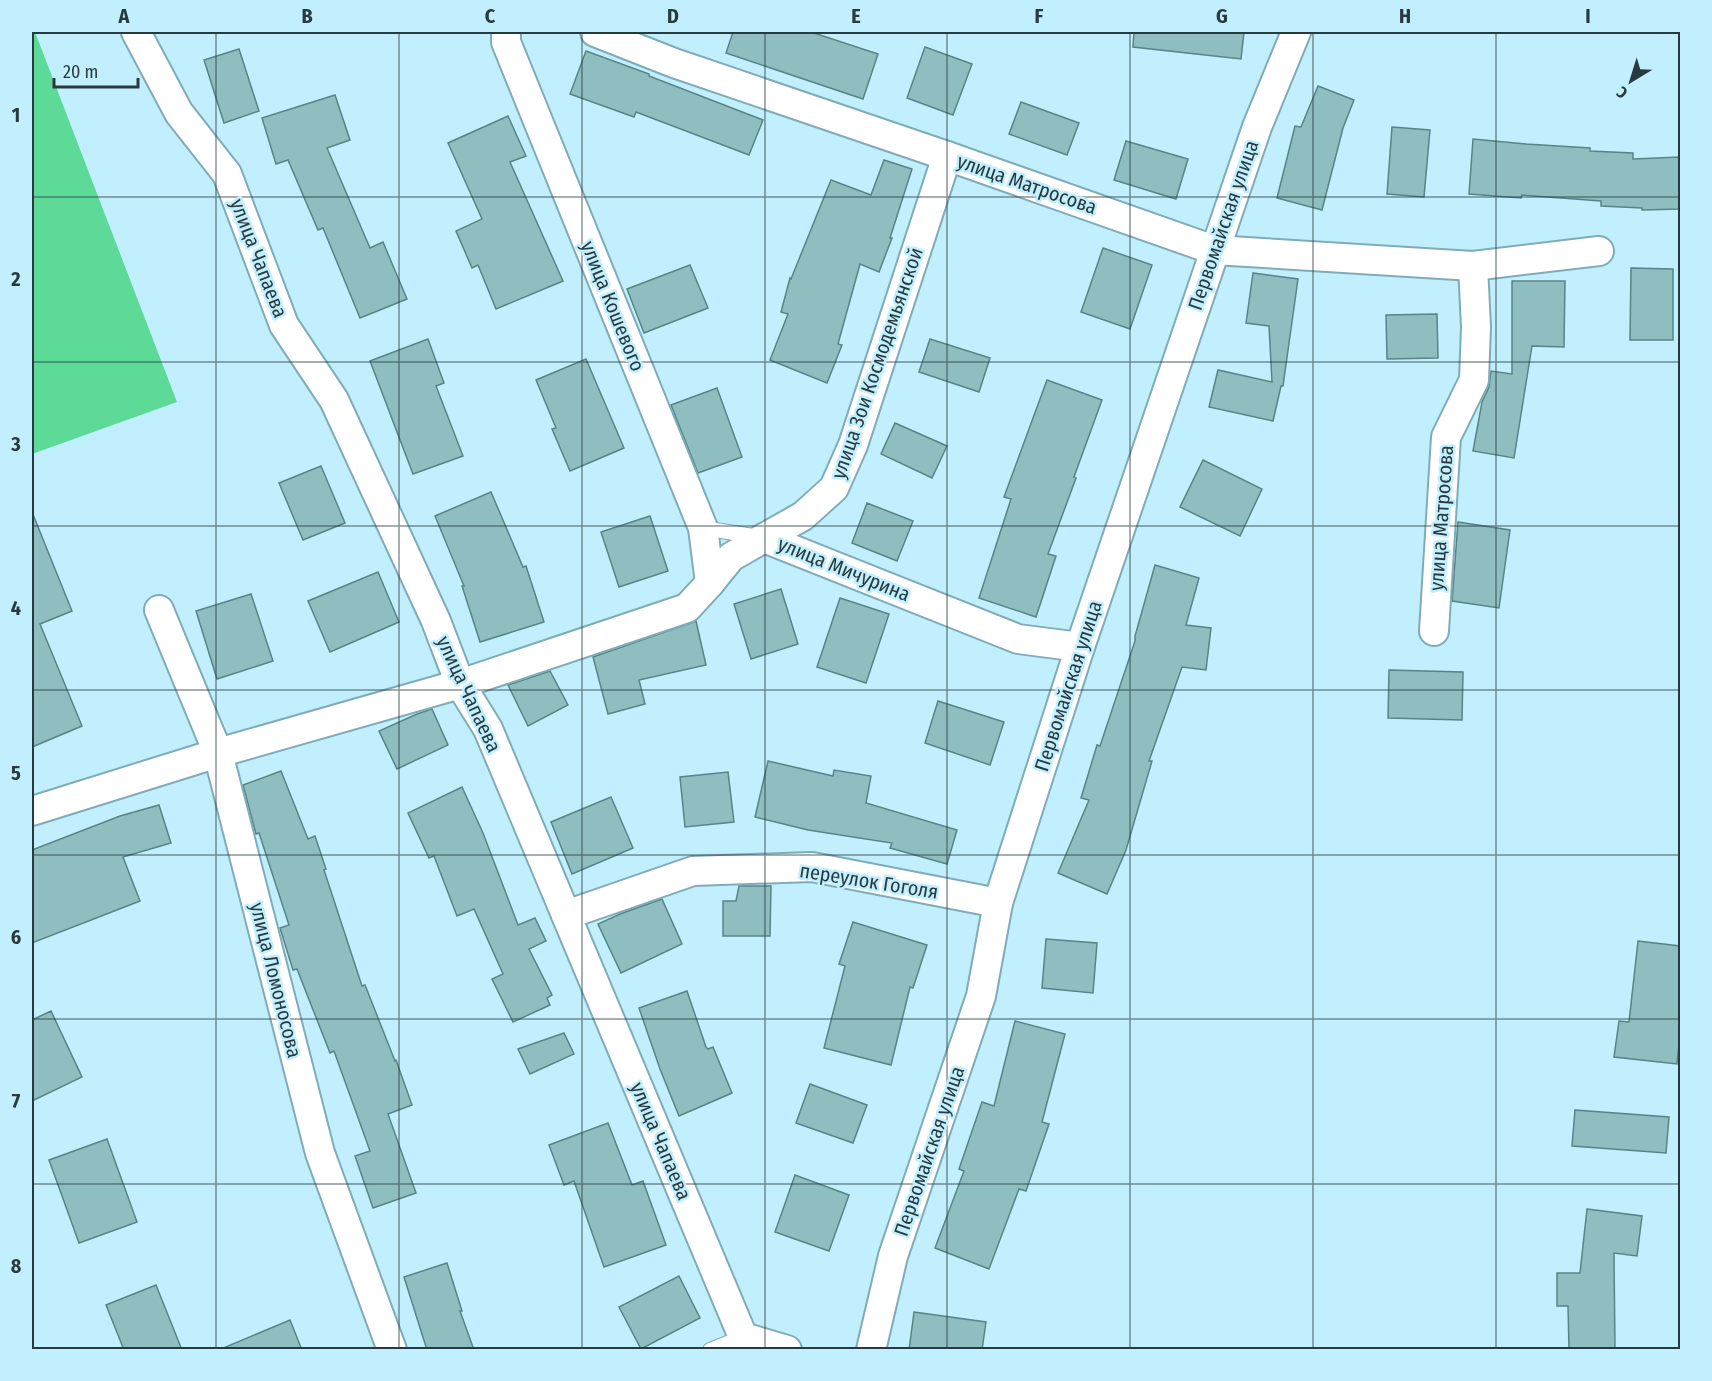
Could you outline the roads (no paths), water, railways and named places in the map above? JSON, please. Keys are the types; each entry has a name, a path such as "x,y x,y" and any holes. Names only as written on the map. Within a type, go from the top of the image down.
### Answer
{"street":[{"name":"улица Чапаева","path":"136,32 179,113 227,174 284,325 334,400 436,621 460,684 488,729 743,1337"},
{"name":"улица Кошевого","path":"506,32 506,42 510,53 703,528 710,583"},
{"name":"улица Матросова","path":"595,32 674,63 1214,250 1473,266 1599,251"},
{"name":"Первомайская улица","path":"871,1350 893,1256 981,996 998,903 1080,646 1257,127 1296,32"},
{"name":"улица Зои Космодемьянской","path":"764,538 803,516 834,488 853,445 947,156"},
{"name":"улица Матросова","path":"1434,632 1446,437 1474,380 1476,327 1473,266"},
{"name":"улица Мичурина","path":"32,811 218,753 460,684 687,608 731,557 764,538 1018,639 1080,646"},
{"name":"улица Ломоносова","path":"159,610 218,753 320,1153 392,1350"},
{"name":"переулок Гоголя","path":"566,915 693,871 812,867 998,903"},
{"path":"743,1337 787,1350"}],"lane":[{"path":"703,528 764,538"},
{"path":"710,1350 743,1337"}]}
